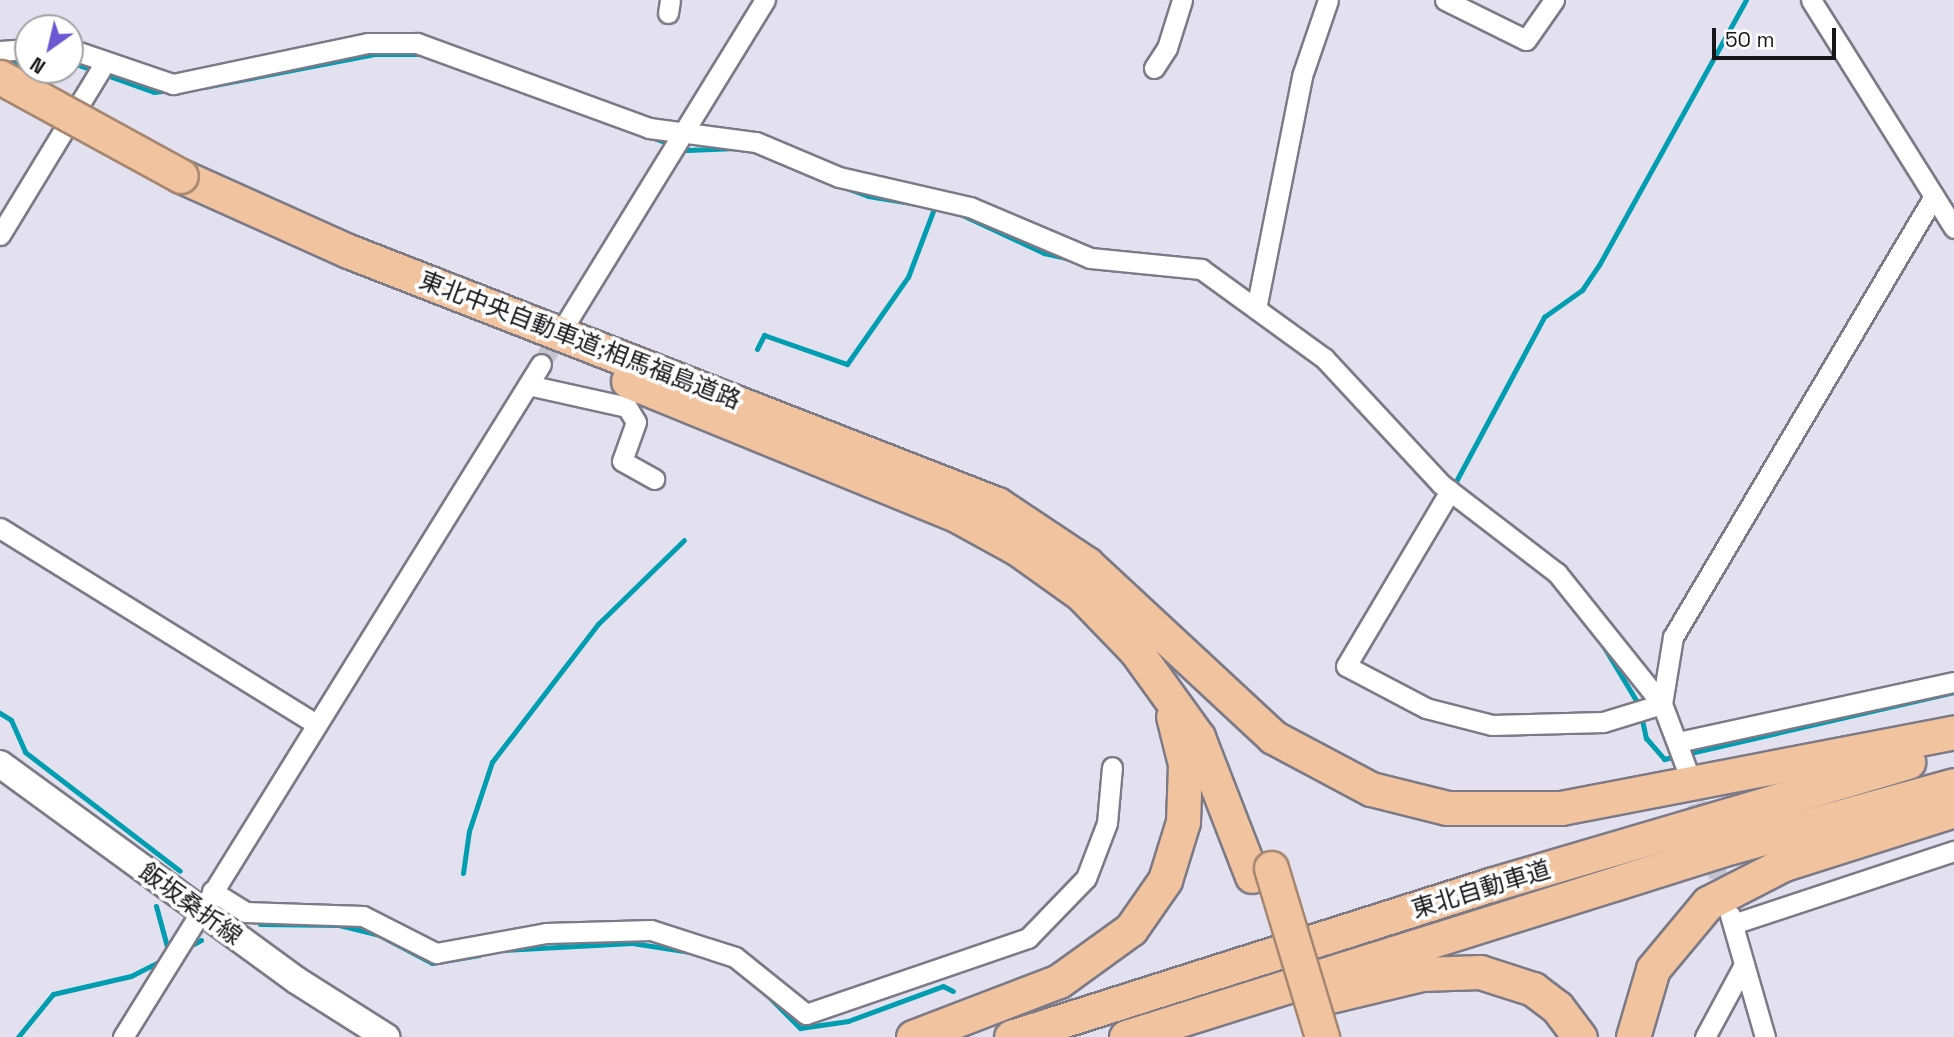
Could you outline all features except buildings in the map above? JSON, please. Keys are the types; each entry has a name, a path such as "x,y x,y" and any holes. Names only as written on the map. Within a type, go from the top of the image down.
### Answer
{"highway":[{"name":"東北中央自動車道;相馬福島道路","path":"0,77 178,183 393,270 966,489 1058,542 1146,620"},
{"name":"東北中央自動車道;相馬福島道路","path":"0,94 398,290 958,516 1049,570 1136,652"},
{"path":"1146,620 1245,715 1304,757 1371,789 1447,808 1561,808 1954,732"},
{"path":"1146,620 1225,746 1261,872 1301,1037"},
{"path":"1136,652 1198,737 1261,872 1322,1037"},
{"path":"914,1037 1059,981 1131,929 1155,896 1183,822 1185,764 1173,716 1136,652"},
{"name":"東北自動車道","path":"1011,1037 1489,885 1954,750"},
{"name":"東北自動車道","path":"1126,1037 1731,847 1954,785"},
{"path":"1633,1037 1653,969 1708,903 1784,864 1954,810"},
{"path":"1170,1037 1454,971 1506,978 1533,989 1557,1007 1580,1037"}],"main road":[{"name":"飯坂桑折線","path":"0,764 206,901 386,1037"}],"street":[{"path":"568,320 765,0"},
{"path":"1154,68 1167,48 1182,0"},
{"path":"1257,304 1302,76 1328,0"},
{"path":"1445,0 1526,40 1554,0"},
{"path":"1811,0 1954,228"},
{"path":"84,58 100,69 173,84 368,43 417,43 649,128 679,143 756,142 839,177 970,207 1090,258 1201,269 1257,304 1324,358 1447,496 1564,581 1646,710 1682,755 1954,682"},
{"path":"0,235 100,69"},
{"path":"1646,710 1684,615 1934,196"},
{"path":"124,1037 315,723 541,363"},
{"path":"528,385 627,407 636,422 622,461 654,479"},
{"path":"1447,496 1346,666 1426,708 1492,725 1548,727 1646,710"},
{"path":"0,528 315,723"},
{"path":"206,901 245,912 363,916 436,953 546,933 651,930 735,957 806,1014 1028,938 1086,878 1107,822 1112,767"},
{"path":"1765,1037 1731,919 1951,855"},
{"path":"1705,1037 1744,965"}],"waterway":[{"path":"1454,485 1544,317 1582,290 1599,265 1746,0"},
{"path":"204,87 376,54 422,54"},
{"path":"3,64 14,63"},
{"path":"84,67 154,92 170,90"},
{"path":"648,136 687,150 737,148"},
{"path":"808,174 868,196 923,205"},
{"path":"757,349 764,335 847,364 908,277 935,206"},
{"path":"960,214 1044,253 1120,270"},
{"path":"1415,470 1432,488"},
{"path":"463,873 469,831 492,762 598,624 684,540"},
{"path":"1599,639 1639,705"},
{"path":"1641,715 1646,738 1664,759 1954,692"},
{"path":"0,713 11,720 25,752 180,871"},
{"path":"156,906 169,954"},
{"path":"260,924 339,925 379,935 432,963 479,955"},
{"path":"186,948 201,940"},
{"path":"505,950 632,943 690,952"},
{"path":"18,1037 53,994 131,976 162,960"},
{"path":"762,990 800,1028 848,1021 943,986 953,991"}],"tunnel":[{"path":"541,364 565,326"},
{"path":"1688,775 1727,904"}]}
